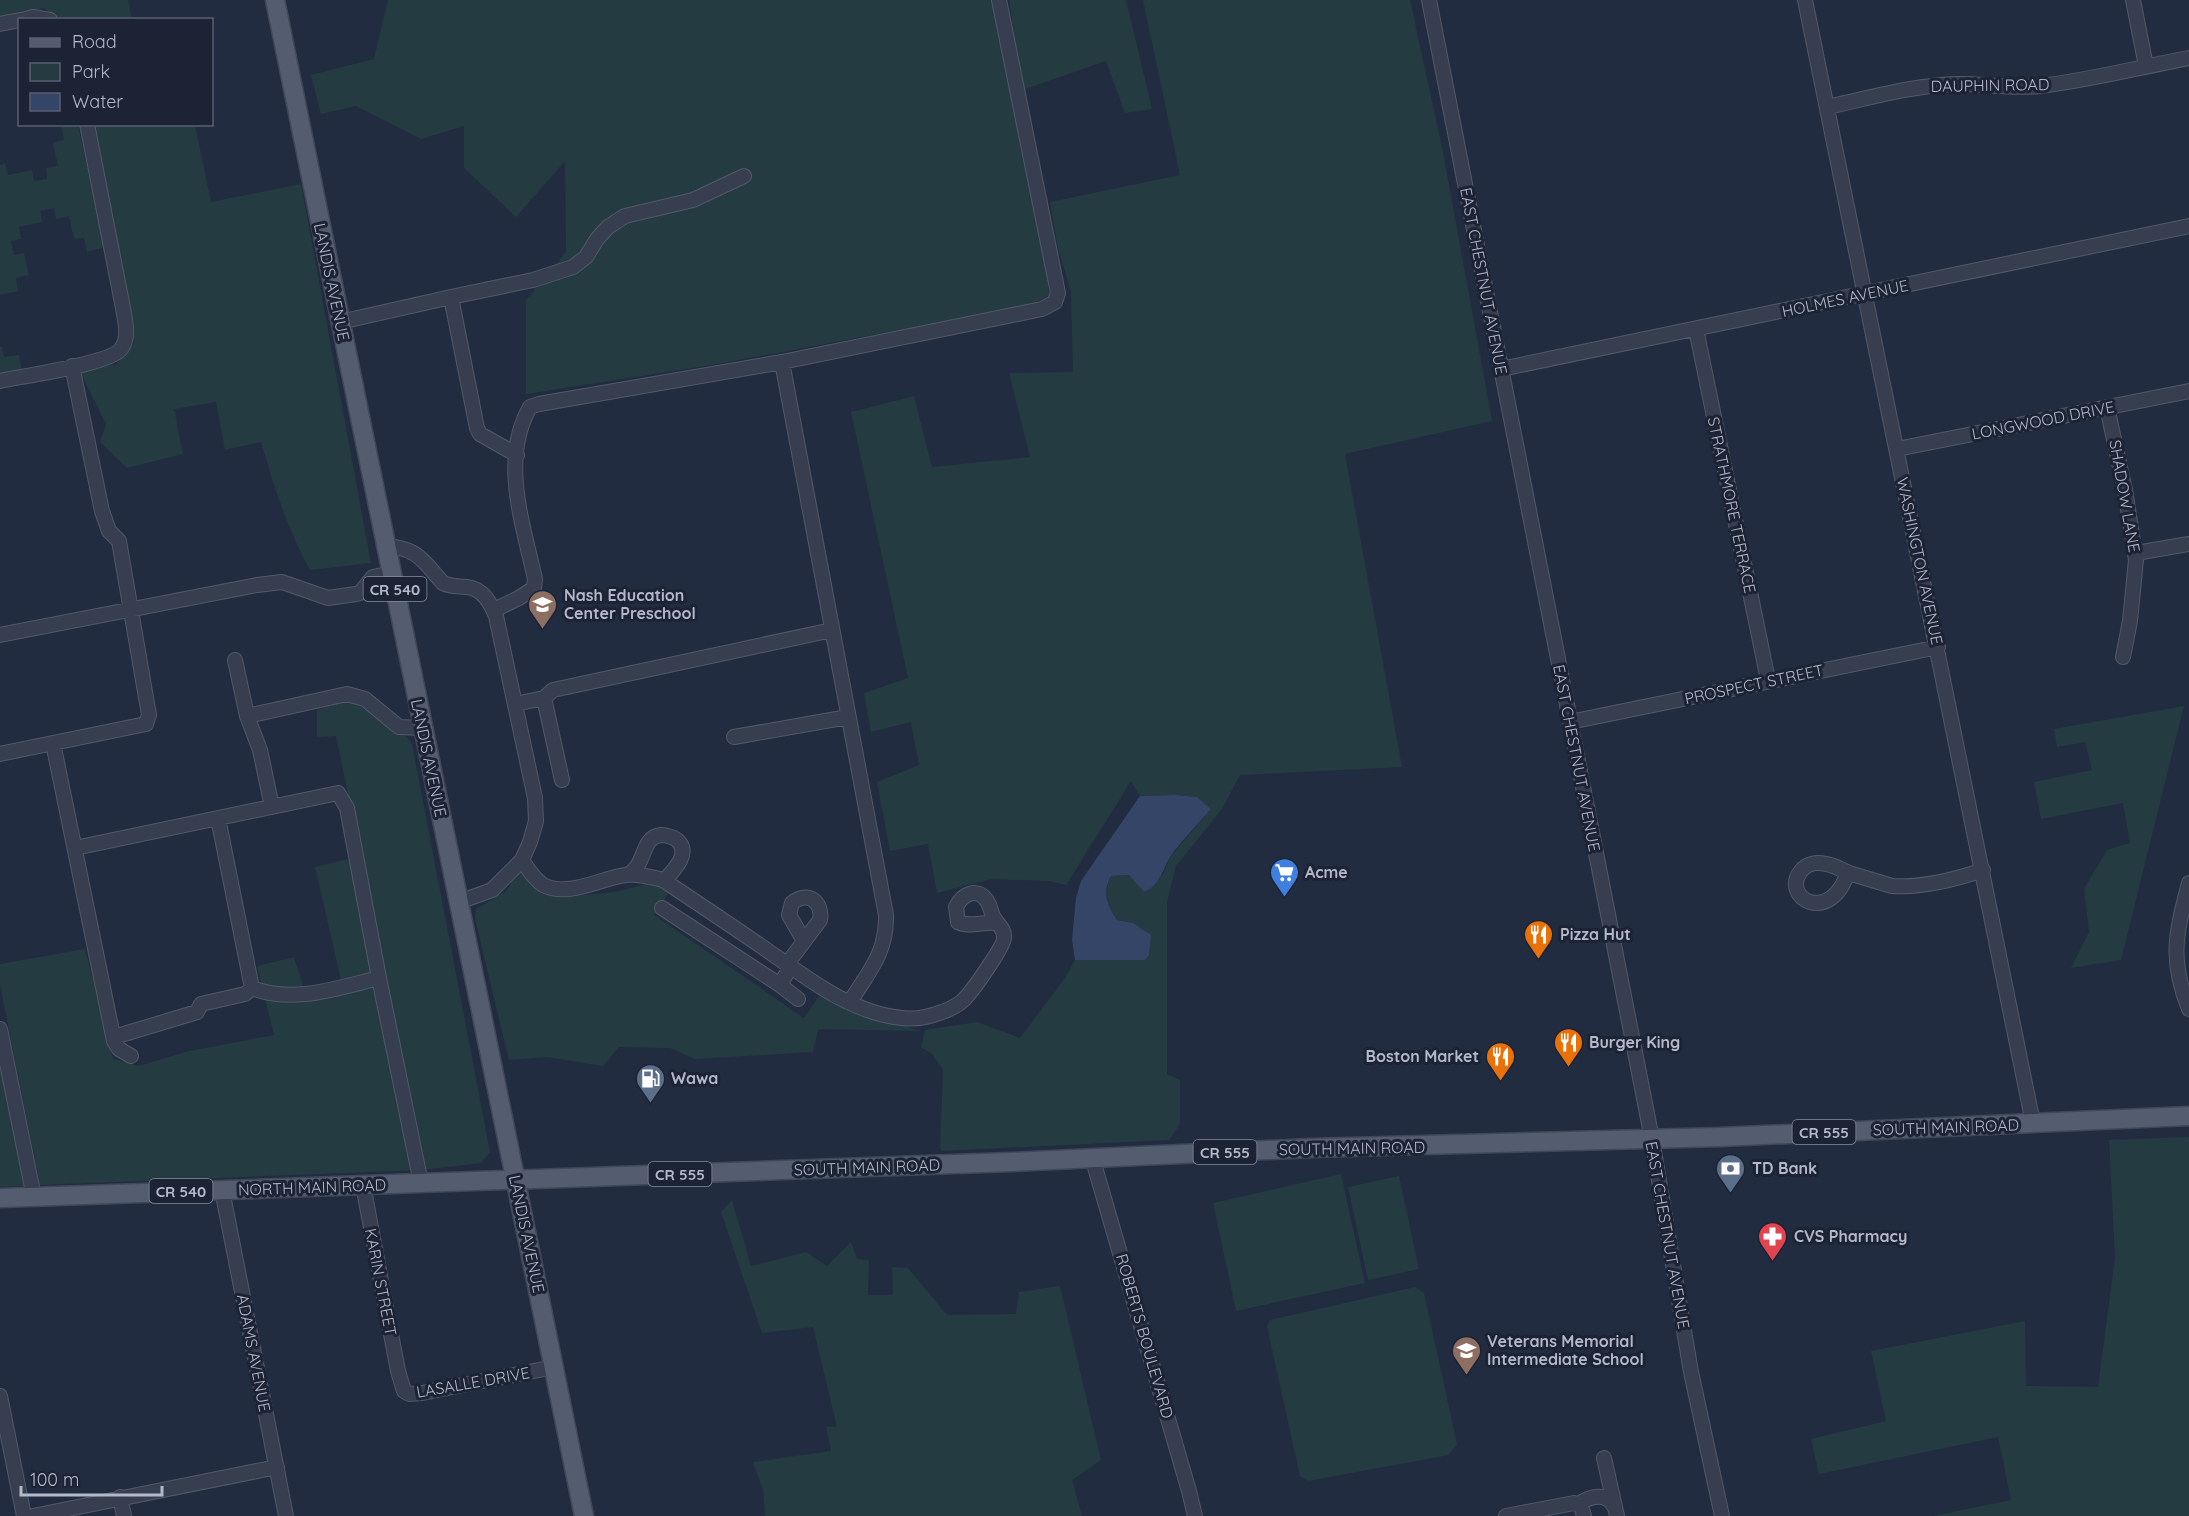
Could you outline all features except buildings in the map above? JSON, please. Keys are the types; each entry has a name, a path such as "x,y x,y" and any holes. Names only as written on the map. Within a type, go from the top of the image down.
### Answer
{"main road":[{"name":"LANDIS AVENUE","path":"275,0 584,1516"},
{"name":"SOUTH MAIN ROAD","path":"515,1179 1312,1148 1653,1139 2189,1116"},
{"name":"NORTH MAIN ROAD","path":"0,1198 515,1179"}],"street":[{"path":"494,610 534,588 535,579 516,494 517,455 524,418 530,407 782,362 1042,309 1055,302 1058,293 999,0"},
{"name":"EAST CHESTNUT AVENUE","path":"1429,0 1653,1139 1692,1372 1722,1516"},
{"name":"WASHINGTON AVENUE","path":"1805,0 2033,1123"},
{"path":"2133,0 2146,66"},
{"path":"0,24 18,21"},
{"name":"DAUPHIN ROAD","path":"1827,108 1923,87 1958,84 2030,87 2090,79 2189,58"},
{"path":"0,381 98,361 115,355 122,348 127,335 87,126"},
{"path":"340,322 533,280 573,267 586,257 608,226 625,216 693,200 744,176"},
{"name":"HOLMES AVENUE","path":"1501,369 2189,226"},
{"path":"451,297 477,428 480,434 517,455"},
{"name":"STRATHMORE TERRACE","path":"1696,329 1768,680"},
{"path":"782,362 883,895 886,927 882,950 850,1002"},
{"path":"0,754 146,724 149,715 119,541 109,531 102,511 72,366"},
{"name":"LONGWOOD DRIVE","path":"1897,449 2189,391"},
{"name":"SHADOW LANE","path":"2107,407 2136,554 2134,591 2123,657"},
{"path":"2136,554 2189,544"},
{"path":"386,546 411,550 443,583 449,586 470,588 490,600 535,798 536,820 522,860 492,890 459,902"},
{"path":"0,635 282,582 328,598 360,593 374,577 392,573"},
{"path":"515,704 544,698 552,690 832,630"},
{"name":"PROSPECT STREET","path":"1570,722 1938,647"},
{"path":"235,660 247,716 260,750 272,807"},
{"path":"247,716 347,694 365,699 399,727 423,728"},
{"path":"544,698 562,780"},
{"path":"734,737 848,717"},
{"path":"53,743 114,1037 119,1049 131,1056"},
{"path":"75,848 338,793 347,808 421,1183"},
{"path":"218,818 252,988"},
{"path":"627,875 640,866 645,846 651,839 662,835 675,839 682,849 682,856 664,880"},
{"path":"522,860 536,879 545,886 557,888 570,888 627,875 664,880 789,965 850,1002 879,1014 901,1018 916,1019 945,1011 968,996 1003,944 1003,931 997,923"},
{"path":"1848,872 1892,886 1903,887 1952,879 1983,870"},
{"path":"2189,883 2175,952 2177,970 2189,1009"},
{"path":"686,924 698,903"},
{"path":"662,908 798,999"},
{"path":"780,985 804,940"},
{"path":"252,988 268,994 302,996 379,978"},
{"path":"114,1037 197,1012 201,1004 245,994 252,988"},
{"path":"0,1029 34,1197"},
{"name":"ROBERTS BOULEVARD","path":"1092,1157 1195,1516"},
{"name":"KARIN STREET","path":"363,1185 400,1380"},
{"name":"ADAMS AVENUE","path":"222,1190 286,1516"},
{"name":"LASALLE DRIVE","path":"400,1380 404,1391 415,1394 554,1367"},
{"path":"0,1396 24,1516"},
{"path":"1604,1458 1616,1511"},
{"path":"33,1516 276,1467"},
{"path":"1506,1516 1568,1504 1581,1510 1589,1498 1602,1496 1610,1498 1616,1511"},
{"path":"120,1497 124,1516"}],"green space":[{"path":"0,0 128,0 132,18 57,18 44,8 0,17"},
{"path":"388,0 993,0 1047,273 1049,295 1032,305 718,364 526,394 526,300 566,252 565,161 516,217 464,168 464,126 421,139 356,106 321,114 311,75 374,59"},
{"path":"1009,0 1126,0 1152,109 1125,113 1106,61 1022,90"},
{"path":"1143,0 1410,0 1443,152 1492,421 1345,454 1402,767 1240,775 1222,809 1176,866 1167,902 1167,1074 1180,1080 1180,1124 1169,1140 942,1151 940,1148 943,1070 932,1054 921,1047 925,1030 977,1022 1020,1038 1065,978 1075,960 1145,960 1133,923 1117,920 1111,909 1107,888 1111,876 1129,875 1144,892 1163,874 1171,856 1211,809 1197,797 1140,796 1131,781 1066,885 1049,881 991,879 937,893 928,844 890,851 877,782 919,765 911,722 871,732 864,693 908,678 851,412 914,396 932,467 1030,457 1009,373 1073,372 1071,291 1058,249 1050,202 1180,175"},
{"path":"61,126 78,126 105,247 87,252 84,238 74,239 69,216 56,219 54,208 40,211 42,222 19,227 21,239 11,241 14,255 24,253 29,275 16,278 18,291 0,295 0,165 5,163 8,175 32,170 34,181 47,179 46,168 58,166 53,143 64,140"},
{"path":"89,126 195,126 211,202 301,184 371,563 310,570 282,508 261,442 225,450 216,402 174,409 183,454 127,468 100,442 106,424 80,372 117,364 134,343"},
{"path":"0,347 2,347 4,357 19,355 22,371 0,375"},
{"path":"354,698 404,734 412,744 490,1152 481,1163 422,1170 40,1185 0,985 0,964 85,949 113,1059 139,1066 189,1051 274,1035 257,966 294,957 308,1001 344,993 315,867 361,856 336,736 317,737 317,710"},
{"path":"2184,706 2121,960 2071,968 2089,932 2084,889 2107,850 2130,843 2123,803 2041,819 2034,782 2092,770 2085,742 2057,747 2054,729"},
{"path":"525,872 561,897 615,892 654,882 671,889 654,915 804,1018 822,992 865,1015 921,1031 818,1029 813,1052 695,1059 670,1048 619,1047 603,1066 547,1057 509,1060 475,919 476,909 506,891 518,873"},
{"path":"0,1069 25,1186 0,1187"},
{"path":"2189,1137 2189,1516 1933,1516 2011,1500 1998,1437 1819,1474 1811,1439 1886,1421 1871,1351 2025,1321 2026,1386 2098,1387 2115,1258 2109,1140"},
{"path":"1341,1174 1365,1283 1236,1311 1213,1203"},
{"path":"1399,1176 1419,1269 1368,1280 1348,1187"},
{"path":"732,1200 751,1266 806,1252 827,1266 851,1242 857,1259 869,1260 868,1295 893,1295 892,1267 908,1268 947,1315 1016,1314 1019,1292 1060,1286 1101,1460 1072,1480 1082,1516 765,1516 763,1490 753,1462 831,1451 826,1427 837,1427 813,1327 762,1333 721,1212"},
{"path":"1415,1287 1424,1293 1457,1444 1449,1455 1308,1481 1300,1476 1267,1326 1270,1320"}],"water":[{"path":"1140,796 1197,797 1211,809 1172,854 1158,880 1150,889 1144,892 1129,875 1111,876 1106,893 1108,904 1117,920 1133,923 1151,935 1149,955 1145,960 1075,960 1072,940 1076,898 1081,881"}],"place":[{"name":"Nash Education Center Preschool","path":"543,630"},
{"name":"Acme","path":"1284,898"},
{"name":"Pizza Hut","path":"1539,960"},
{"name":"Burger King","path":"1568,1068"},
{"name":"Boston Market","path":"1500,1082"},
{"name":"Wawa","path":"650,1104"},
{"name":"TD Bank","path":"1731,1194"},
{"name":"CVS Pharmacy","path":"1773,1262"},
{"name":"Veterans Memorial Intermediate School","path":"1466,1376"}]}
